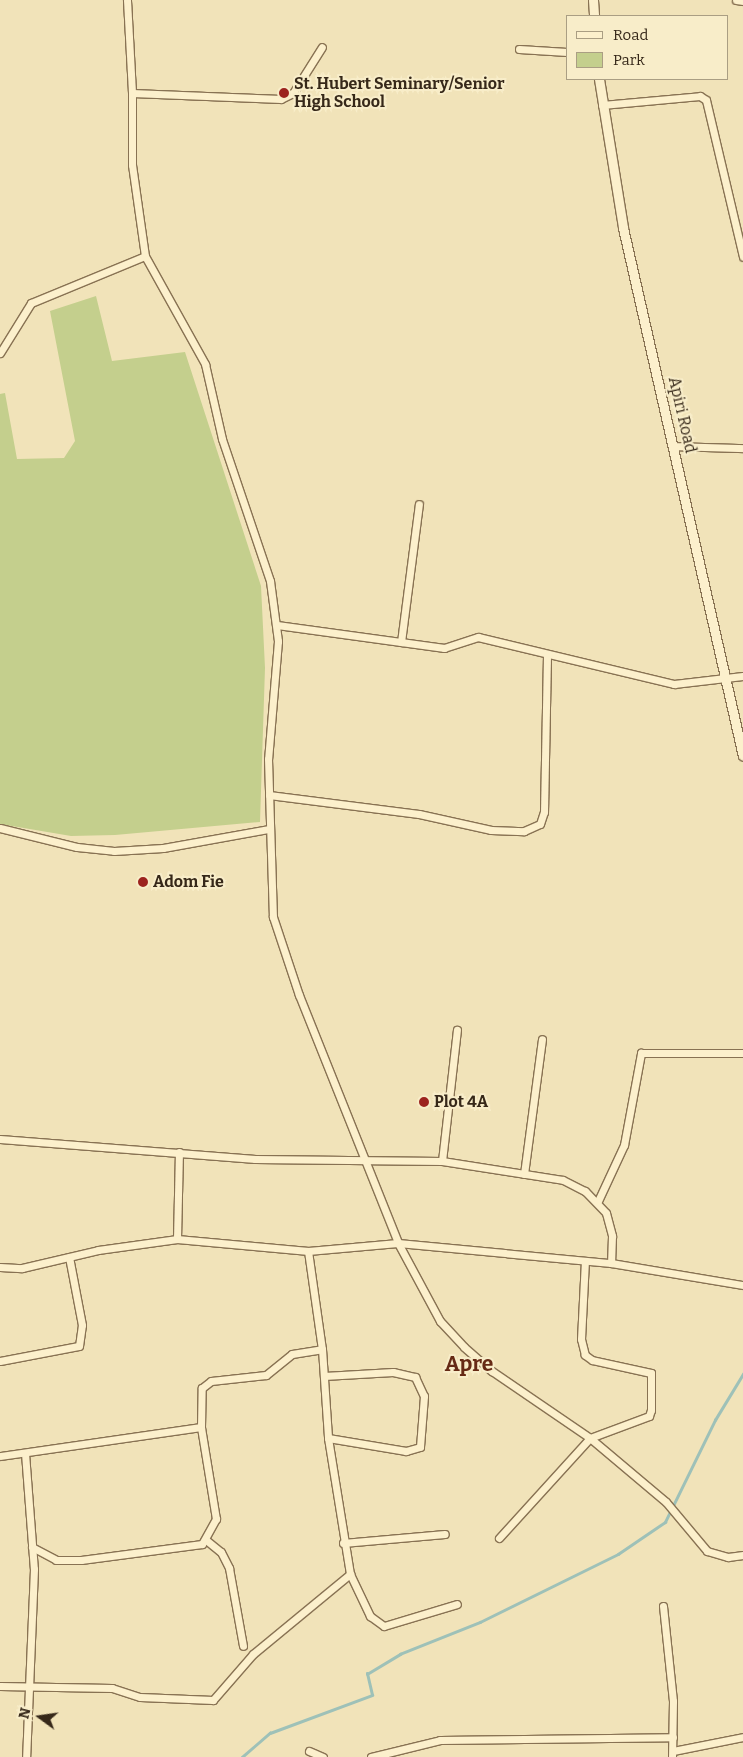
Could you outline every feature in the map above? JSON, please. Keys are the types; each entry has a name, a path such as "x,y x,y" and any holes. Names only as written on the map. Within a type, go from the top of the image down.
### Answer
{"street":[{"path":"127,0 132,93 132,165 145,256 205,364 222,439 270,581 277,625 269,795 273,917 365,1163 398,1243 440,1321 464,1347 492,1372 590,1438 666,1502 707,1550 728,1557 743,1555"},
{"path":"593,0 594,15"},
{"path":"132,93 281,99 293,93 322,47"},
{"path":"519,49 566,52"},
{"name":"Apiri Road","path":"598,80 623,228 743,756"},
{"path":"602,105 700,96 706,100 743,257"},
{"path":"0,353 31,303 145,256"},
{"path":"674,446 743,448"},
{"path":"401,642 419,504"},
{"path":"277,625 444,648 478,637 674,684 743,676"},
{"path":"269,795 419,814 491,830 524,832 540,824 544,812 547,654"},
{"path":"0,828 76,848 114,851 163,848 269,829"},
{"path":"442,1161 457,1030"},
{"path":"524,1174 542,1039"},
{"path":"598,1201 624,1145 641,1053 743,1053"},
{"path":"0,1139 365,1163 442,1161 563,1180 598,1201 612,1236 611,1263"},
{"path":"177,1239 180,1152"},
{"path":"0,1267 22,1268 69,1257 177,1239 308,1251 398,1243 611,1263 743,1285"},
{"path":"308,1251 322,1349 328,1438 343,1543 350,1574 370,1616 384,1626 456,1604"},
{"path":"0,1361 80,1346 82,1325 69,1257"},
{"path":"499,1538 590,1438 648,1416 651,1382 646,1370 592,1360 585,1355 581,1339 585,1261"},
{"path":"32,1547 56,1560 81,1560 202,1544 206,1540 216,1519 201,1427 202,1388 211,1381 266,1375 292,1354 322,1349"},
{"path":"324,1376 393,1372 415,1377 424,1396 423,1439 414,1450 328,1438"},
{"path":"0,1456 201,1427"},
{"path":"25,1453 32,1547 32,1687 26,1757"},
{"path":"343,1543 445,1534"},
{"path":"206,1540 221,1552 229,1568 243,1646"},
{"path":"0,1686 112,1688 148,1698 213,1700 253,1654 350,1574"},
{"path":"663,1606 673,1737 672,1754 743,1737"},
{"path":"371,1757 440,1740 673,1737"},
{"path":"309,1751 323,1757"}],"green space":[{"path":"96,296 112,361 185,352 261,586 265,668 260,822 115,835 71,836 0,824 0,394 5,393 17,459 64,458 75,441 50,311"}],"waterway":[{"path":"242,1757 270,1733 372,1695 367,1674 400,1654 480,1622 618,1554 665,1522 715,1420 743,1374"}],"place":[{"name":"St. Hubert Seminary/Senior High School","path":"284,93"},
{"name":"Adom Fie","path":"143,882"},
{"name":"Plot 4A","path":"424,1102"}],"district":[{"name":"Apre","path":"469,1364"}]}
